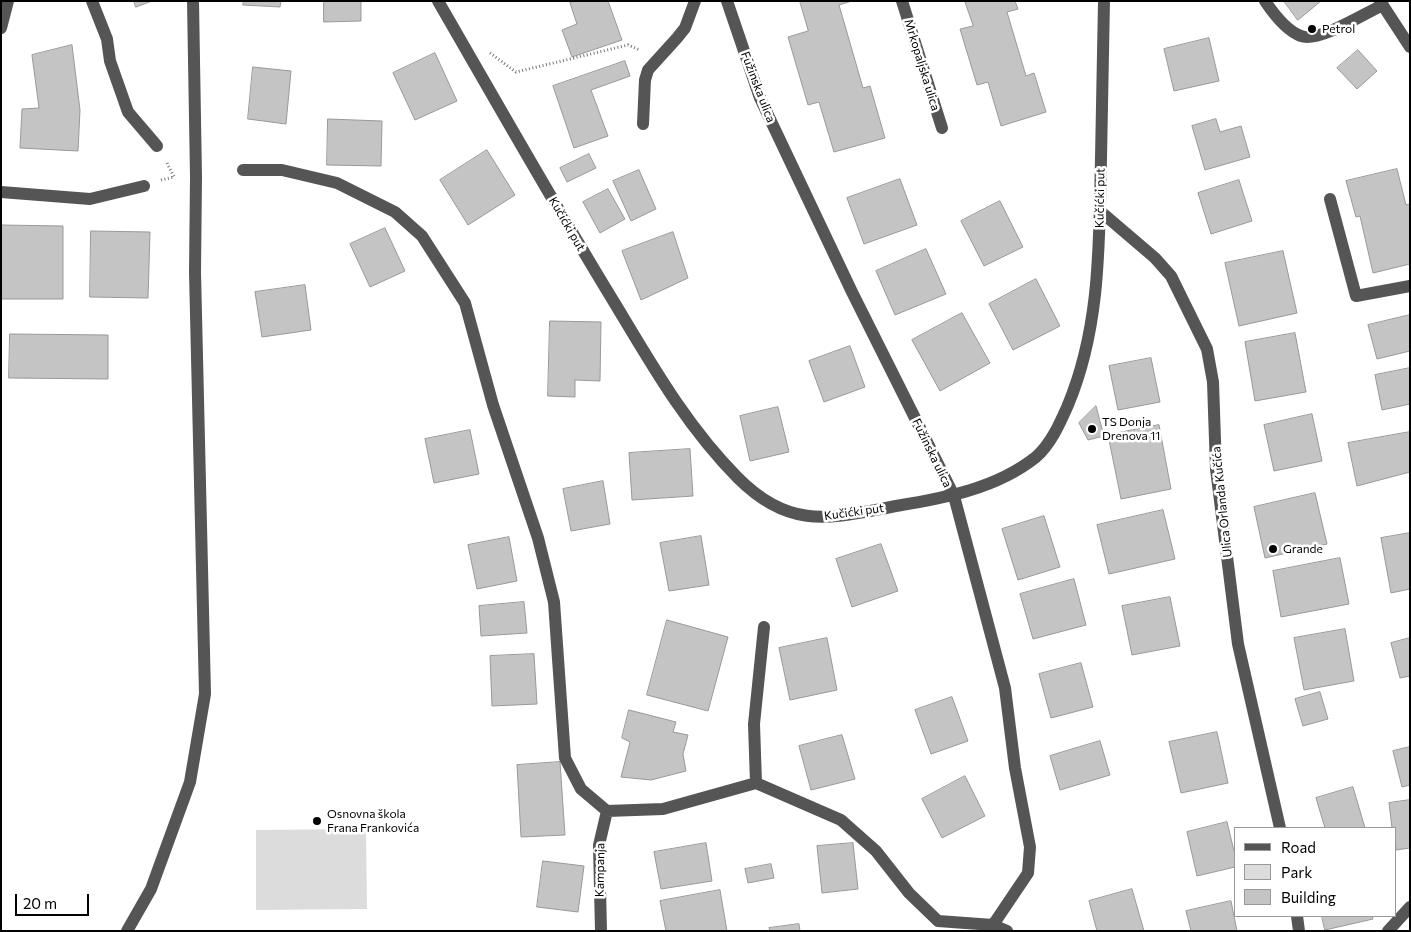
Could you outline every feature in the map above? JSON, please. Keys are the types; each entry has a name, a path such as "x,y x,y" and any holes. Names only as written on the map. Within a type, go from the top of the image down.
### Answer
{"street":[{"path":"1,28 8,1"},
{"path":"92,1 107,39 110,61 128,112 157,146"},
{"path":"127,931 151,889 190,782 205,694 195,281 193,1"},
{"name":"Kučićki put","path":"438,1 587,258 676,404 710,447 740,480 761,497 785,510 804,516 829,518 954,496 990,482 1037,456 1052,438 1078,382 1092,323 1099,264 1104,1"},
{"path":"643,124 645,80 648,70 668,50 684,28 695,1"},
{"name":"Fužinska ulica","path":"727,1 760,98 852,292 954,496 1005,688 1015,768 1030,847 1028,873 993,924"},
{"name":"Mrkopaljska ulica","path":"902,1 942,128"},
{"path":"1265,1 1290,29 1301,37 1319,37 1382,3 1410,47"},
{"path":"243,170 282,170 337,183 394,212 422,236 465,303 493,405 538,538 554,602 565,758 581,789 607,811 663,809 756,783 841,820 876,851 936,926 993,924 1007,931"},
{"path":"1,192 90,200 144,186"},
{"path":"1330,199 1356,296 1410,286"},
{"name":"Ulica Orlanda Kučića","path":"1100,211 1154,258 1171,276 1207,349 1213,382 1216,469 1238,644 1280,827"},
{"path":"756,783 754,724 764,627"},
{"name":"Kampanja","path":"601,931 599,845 607,811"},
{"path":"1388,931 1410,907"},
{"path":"1297,917 1299,931"}],"path":[{"path":"487,53 491,52 516,72 628,46 638,49 654,62"},
{"path":"164,180 171,178"}],"green space":[{"path":"366,829 367,909 256,910 256,830"}],"building":[{"path":"134,1 152,1 136,7"},
{"path":"244,1 281,1 280,7 243,5"},
{"path":"324,1 361,1 361,21 324,22"},
{"path":"576,1 608,1 622,40 572,57 562,30 577,24 570,3"},
{"path":"800,1 852,1 839,5 863,88 870,86 885,138 834,152 819,102 808,105 788,37 808,31"},
{"path":"965,1 1015,1 1018,9 1007,12 1026,76 1034,73 1046,112 1001,126 988,82 977,85 960,29 973,26"},
{"path":"1284,1 1321,1 1298,20"},
{"path":"1209,38 1219,81 1174,91 1164,49"},
{"path":"72,45 80,110 78,151 20,148 22,109 39,108 32,55"},
{"path":"1358,50 1377,71 1357,89 1337,68"},
{"path":"435,53 457,101 415,120 393,73"},
{"path":"625,61 630,76 591,90 608,136 574,148 553,86"},
{"path":"253,67 291,71 286,124 248,119"},
{"path":"328,119 382,121 381,166 327,165"},
{"path":"1216,119 1220,132 1241,126 1250,157 1205,170 1192,126"},
{"path":"487,150 515,195 468,225 440,180"},
{"path":"589,154 596,168 567,182 560,168"},
{"path":"1397,169 1406,205 1410,204 1410,264 1373,273 1360,216 1356,217 1346,181"},
{"path":"639,170 656,209 631,221 613,181"},
{"path":"900,179 917,225 864,244 847,198"},
{"path":"1239,180 1252,221 1211,234 1198,193"},
{"path":"608,189 625,219 600,233 583,202"},
{"path":"1000,201 1023,247 984,266 961,221"},
{"path":"2,225 63,226 63,299 1,299"},
{"path":"385,228 405,271 370,287 350,244"},
{"path":"91,231 150,232 148,298 90,297"},
{"path":"673,232 688,278 641,300 622,251"},
{"path":"926,249 946,294 895,315 876,271"},
{"path":"1283,251 1297,313 1239,326 1225,263"},
{"path":"1036,279 1060,326 1013,350 989,304"},
{"path":"305,285 311,330 262,337 255,292"},
{"path":"962,313 990,363 940,391 912,340"},
{"path":"1410,315 1410,351 1377,359 1368,325"},
{"path":"550,321 601,322 600,381 575,380 575,397 548,396"},
{"path":"1295,333 1306,392 1255,401 1245,342"},
{"path":"10,334 108,335 108,379 9,378"},
{"path":"850,346 865,387 824,402 809,361"},
{"path":"1151,358 1160,402 1118,410 1109,366"},
{"path":"1410,368 1410,404 1382,410 1375,375"},
{"name":"TS Donja Drenova 11","path":"1096,406 1104,436 1088,440 1079,423"},
{"path":"778,407 789,452 750,461 740,416"},
{"path":"1312,414 1322,461 1274,471 1264,425"},
{"path":"1159,425 1171,489 1121,499 1108,435"},
{"path":"470,430 479,474 434,483 425,439"},
{"path":"1410,432 1410,472 1357,486 1348,443"},
{"path":"690,449 693,496 632,500 629,453"},
{"path":"603,481 610,524 571,531 563,489"},
{"path":"1315,493 1327,544 1265,558 1254,507"},
{"path":"1163,510 1175,559 1109,574 1097,525"},
{"path":"1044,516 1060,567 1018,580 1002,529"},
{"path":"1410,533 1410,589 1391,593 1381,538"},
{"path":"701,536 709,585 669,591 660,543"},
{"path":"509,537 517,581 477,589 468,545"},
{"path":"881,544 898,591 852,607 836,559"},
{"path":"1340,558 1349,604 1281,617 1273,571"},
{"path":"1074,579 1086,625 1033,639 1020,594"},
{"path":"1170,597 1180,646 1132,655 1122,606"},
{"path":"524,602 527,633 481,636 479,606"},
{"path":"667,620 728,637 708,711 647,695"},
{"path":"1345,629 1354,681 1304,690 1294,638"},
{"path":"827,638 837,690 790,700 779,648"},
{"path":"1410,638 1410,676 1400,678 1391,643"},
{"path":"534,654 537,704 492,706 490,656"},
{"path":"1081,663 1093,707 1051,718 1039,674"},
{"path":"1320,692 1328,719 1303,726 1295,699"},
{"path":"952,697 968,741 931,754 915,710"},
{"path":"629,710 676,722 673,732 688,735 683,754 686,771 651,780 621,777 630,742 622,738"},
{"path":"1217,732 1228,783 1181,793 1169,742"},
{"path":"842,735 855,779 811,790 799,746"},
{"path":"1100,741 1110,775 1060,790 1050,756"},
{"path":"1410,747 1410,785 1402,787 1393,751"},
{"path":"560,762 565,835 521,837 517,765"},
{"path":"965,776 985,816 942,838 922,799"},
{"path":"1353,787 1365,827 1325,827 1316,798"},
{"path":"1410,800 1410,848 1396,850 1396,827 1392,827 1389,803"},
{"path":"1227,822 1234,851 1234,867 1197,876 1187,832"},
{"path":"706,843 712,881 661,889 654,852"},
{"path":"853,843 858,889 822,893 817,846"},
{"path":"543,861 584,866 578,912 537,907"},
{"path":"771,864 774,878 748,883 745,869"},
{"path":"1132,889 1144,931 1097,931 1089,901"},
{"path":"720,890 727,931 666,931 660,901"},
{"path":"1231,901 1237,931 1191,931 1186,911"},
{"path":"1322,917 1372,917 1373,919 1325,930"},
{"path":"799,924 800,931 770,931 769,928"}],"place":[{"name":"Petrol","path":"1312,29"},
{"name":"TS Donja Drenova 11","path":"1092,429"},
{"name":"Grande","path":"1273,549"},
{"name":"Osnovna škola Frana Frankovića","path":"317,821"}]}
